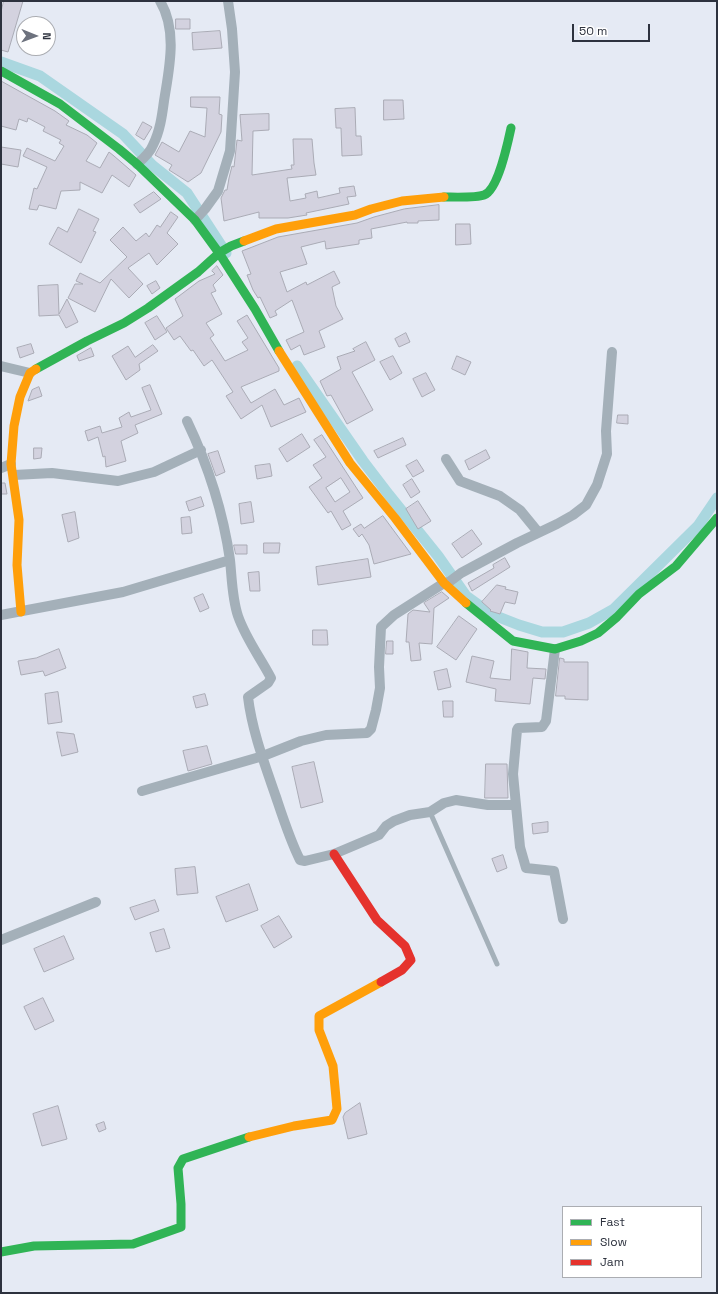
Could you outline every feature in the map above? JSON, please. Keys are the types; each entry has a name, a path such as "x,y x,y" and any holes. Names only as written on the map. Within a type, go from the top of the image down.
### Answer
{"street":[{"path":"139,163 148,154 153,145 162,121 169,76 171,38 166,10 160,1"},
{"path":"200,215 218,191 230,150 235,72 232,29 228,1"},
{"path":"1,71 60,104 139,163 200,215 224,250 278,350 350,463 447,582 482,617 513,641 555,649 581,641 598,633 617,617 639,594 676,566 717,518"},
{"path":"20,612 17,565 19,520 14,475 11,464 14,426 20,397 30,373 124,323 148,308 198,272 224,250 276,229 355,215 371,209 435,196 483,196 489,193 501,169 510,128"},
{"path":"142,791 263,756 301,741 326,735 367,733 371,729 380,688 379,667 381,627 394,615 461,573 538,532 557,524 573,515 586,505 597,485 607,454 606,431 612,352"},
{"path":"2,364 30,373"},
{"path":"187,421 201,450 217,500 230,560 232,584 238,616 245,633 271,678 268,683 248,697 250,715 291,840 300,860 305,862 334,854 379,835 386,826 394,821 410,815 430,812 444,803 456,800 488,805 516,804"},
{"path":"14,475 52,473 118,481 154,472 201,450"},
{"path":"446,459 460,481 500,496 520,510 538,532"},
{"path":"1,468 11,464"},
{"path":"1,615 123,592 230,560"},
{"path":"555,649 546,721 542,727 518,728 513,774 520,847 526,868 554,871 563,919"},
{"path":"1,1252 34,1246 133,1244 181,1227 178,1168 183,1159 234,1141 276,1129 332,1120 337,1109 333,1066 319,1030 319,1016 402,970 411,960 405,946 377,920 334,854"},
{"path":"1,940 96,902"}],"lane":[{"path":"430,812 497,964"}],"building":[{"path":"4,1 23,1 19,16 16,16 16,25 8,52 1,50 1,12"},
{"path":"176,19 190,19 190,29 176,29"},
{"path":"220,31 222,48 193,50 192,33"},
{"path":"1,81 55,111 69,121 66,125 87,135 97,143 86,161 100,168 109,152 114,156 136,175 129,187 112,175 102,193 80,182 80,190 61,191 56,209 39,205 37,210 29,209 34,188 37,189 47,167 23,156 27,148 55,161 64,146 59,143 61,140 43,131 45,127 28,118 27,122 19,119 16,130 1,126"},
{"path":"191,97 220,97 219,114 222,115 221,132 201,173 188,182 169,170 172,165 155,155 162,142 179,152 190,131 205,137 207,108 191,107"},
{"path":"384,100 403,100 404,119 384,120"},
{"path":"355,108 356,136 361,136 362,155 342,156 341,128 336,128 335,109"},
{"path":"269,114 269,130 253,131 252,175 292,169 291,165 294,165 293,139 312,139 316,175 287,178 290,201 306,198 305,194 317,191 318,198 340,193 339,188 354,186 356,196 347,197 349,204 306,213 307,215 288,218 259,218 259,212 224,221 221,198 225,190 227,190 232,166 234,167 237,140 242,141 240,115"},
{"path":"143,122 152,127 144,140 136,135"},
{"path":"1,147 21,150 18,167 1,164"},
{"path":"154,192 161,199 140,213 134,205"},
{"path":"439,205 439,220 418,221 418,223 407,222 371,229 372,238 359,240 359,244 326,249 325,241 301,247 307,264 280,272 287,292 306,282 307,285 334,271 340,283 332,287 336,306 343,319 319,331 325,347 304,355 300,345 291,350 286,340 304,332 292,300 275,311 277,315 270,318 260,297 258,298 253,290 247,275 251,274 242,251 278,237 357,223 404,209"},
{"path":"79,209 99,219 93,231 96,232 81,263 49,244 58,227 67,232"},
{"path":"171,212 178,217 167,233 178,244 157,265 149,253 128,268 143,284 129,298 111,279 95,312 68,298 75,284 83,284 76,281 80,273 100,283 127,257 110,240 123,227 136,241 146,233 149,237 157,225 160,227"},
{"path":"456,224 470,224 471,244 456,245"},
{"path":"217,266 223,275 213,285 216,291 211,293 222,314 206,323 214,335 210,338 225,361 248,350 242,342 248,338 237,321 247,315 279,368 279,371 241,387 251,403 275,389 284,405 299,398 306,412 271,427 262,405 241,419 226,396 233,392 212,360 204,366 193,350 191,351 180,336 174,340 166,328 183,316 175,299 199,281 215,274 212,271"},
{"path":"156,281 160,288 152,294 147,286"},
{"path":"58,285 59,314 67,299 78,322 66,328 59,315 39,316 38,286"},
{"path":"157,316 167,332 155,340 145,323"},
{"path":"406,333 410,342 399,347 395,339"},
{"path":"366,342 375,360 352,372 373,410 347,424 331,395 327,396 320,381 341,369 337,357 355,351 353,349"},
{"path":"31,344 34,353 20,358 17,348"},
{"path":"153,345 158,351 139,364 140,370 126,380 112,356 128,346 135,357"},
{"path":"91,348 94,356 79,361 77,356"},
{"path":"393,356 402,373 390,380 380,362"},
{"path":"457,356 471,362 465,375 452,369"},
{"path":"426,373 435,390 422,397 413,379"},
{"path":"150,385 162,414 135,425 138,433 121,441 126,461 106,467 105,456 103,457 98,437 88,441 85,431 100,426 102,433 122,427 119,418 129,412 131,417 151,410 142,388"},
{"path":"39,387 42,396 28,401 32,390"},
{"path":"618,415 628,415 628,424 617,423"},
{"path":"302,434 310,447 287,462 279,449"},
{"path":"322,435 363,498 343,511 351,525 342,530 331,511 328,513 309,487 322,478 313,465 326,457 314,440","holes":["341,478 350,492 335,502 326,488"]},
{"path":"403,438 406,445 378,458 374,451"},
{"path":"34,448 42,448 41,458 34,459"},
{"path":"486,450 490,458 469,470 465,461"},
{"path":"218,451 225,472 216,476 208,454"},
{"path":"417,460 424,471 413,477 406,466"},
{"path":"270,464 272,476 257,479 255,466"},
{"path":"412,479 420,492 411,498 403,485"},
{"path":"1,483 5,483 7,494 1,494"},
{"path":"201,497 204,506 189,511 186,502"},
{"path":"418,501 431,521 418,529 406,509"},
{"path":"251,502 254,522 241,524 239,504"},
{"path":"75,512 79,538 68,542 62,515"},
{"path":"383,516 411,554 374,564 369,545 362,534 359,537 353,529 361,524 364,528"},
{"path":"190,517 192,533 182,534 181,518"},
{"path":"472,530 482,544 462,558 452,544"},
{"path":"264,543 280,543 279,553 264,553"},
{"path":"234,545 247,545 247,554 236,554"},
{"path":"505,558 510,567 472,591 468,583 494,568 493,565"},
{"path":"368,559 371,577 318,585 316,567"},
{"path":"259,572 260,591 250,591 248,573"},
{"path":"497,585 506,587 505,589 518,592 515,604 505,602 500,614 490,611 491,610 482,602"},
{"path":"442,592 449,598 434,608 432,644 419,643 421,660 411,661 409,642 406,642 408,614 413,610 430,612 424,603"},
{"path":"203,594 209,608 200,612 194,598"},
{"path":"459,616 477,629 456,660 437,647"},
{"path":"313,630 327,630 328,645 313,645"},
{"path":"387,641 393,641 393,654 386,654"},
{"path":"59,649 66,668 45,676 43,671 21,675 18,661 36,658"},
{"path":"512,649 528,652 527,668 546,669 545,679 533,678 530,704 495,701 496,689 466,682 472,656 494,661 490,678 510,680"},
{"path":"560,658 564,659 564,662 588,662 588,700 565,699 565,696 556,696"},
{"path":"447,669 451,687 438,690 434,672"},
{"path":"58,692 62,722 48,724 45,694"},
{"path":"205,694 208,705 196,708 193,697"},
{"path":"443,701 453,701 453,717 444,717"},
{"path":"57,732 74,734 78,752 62,756"},
{"path":"207,746 212,764 188,771 183,751"},
{"path":"314,762 323,802 301,808 292,767"},
{"path":"486,764 507,764 508,798 485,798"},
{"path":"548,822 548,832 533,834 532,824"},
{"path":"503,855 507,868 497,872 492,859"},
{"path":"195,867 198,893 177,895 175,869"},
{"path":"249,884 258,910 226,922 216,897"},
{"path":"155,900 159,911 135,920 130,908"},
{"path":"279,916 292,937 274,948 261,926"},
{"path":"164,929 170,948 156,952 150,933"},
{"path":"64,936 74,959 44,972 34,949"},
{"path":"43,998 54,1021 35,1030 24,1007"},
{"path":"360,1103 367,1134 348,1139 343,1117 345,1113"},
{"path":"58,1106 67,1139 42,1146 33,1114"},
{"path":"104,1122 106,1129 99,1132 96,1125"}],"waterway":[{"path":"1,62 40,76 123,134 152,165 187,193 226,253"},
{"path":"297,366 363,461 438,556 466,596 491,614 519,625 542,632 563,632 589,623 614,609 698,526 717,498"}],"traffic: fast":[{"path":"1,71 60,104 119,149 137,164 195,220 219,253 255,309 279,351"},
{"path":"444,197 476,197 484,195 489,191 494,184 502,165 511,128"},
{"path":"36,369 124,323 148,308 198,272 219,253 244,241"},
{"path":"466,603 513,641 555,649 581,641 598,633 617,617 639,594 676,566 717,518"},
{"path":"1,1252 34,1246 133,1244 181,1227 178,1168 183,1159 249,1137"}],"traffic: slow":[{"path":"244,241 276,229 355,215 402,201 444,197"},
{"path":"279,351 350,463 395,518 444,583 466,603"},
{"path":"21,612 17,565 19,520 11,464 14,426 20,397 30,373 36,369"},
{"path":"249,1137 294,1126 332,1120 337,1109 333,1066 319,1030 319,1016 381,982"}],"traffic: jam":[{"path":"334,854 377,920 405,946 411,960 402,970 381,982"}]}
